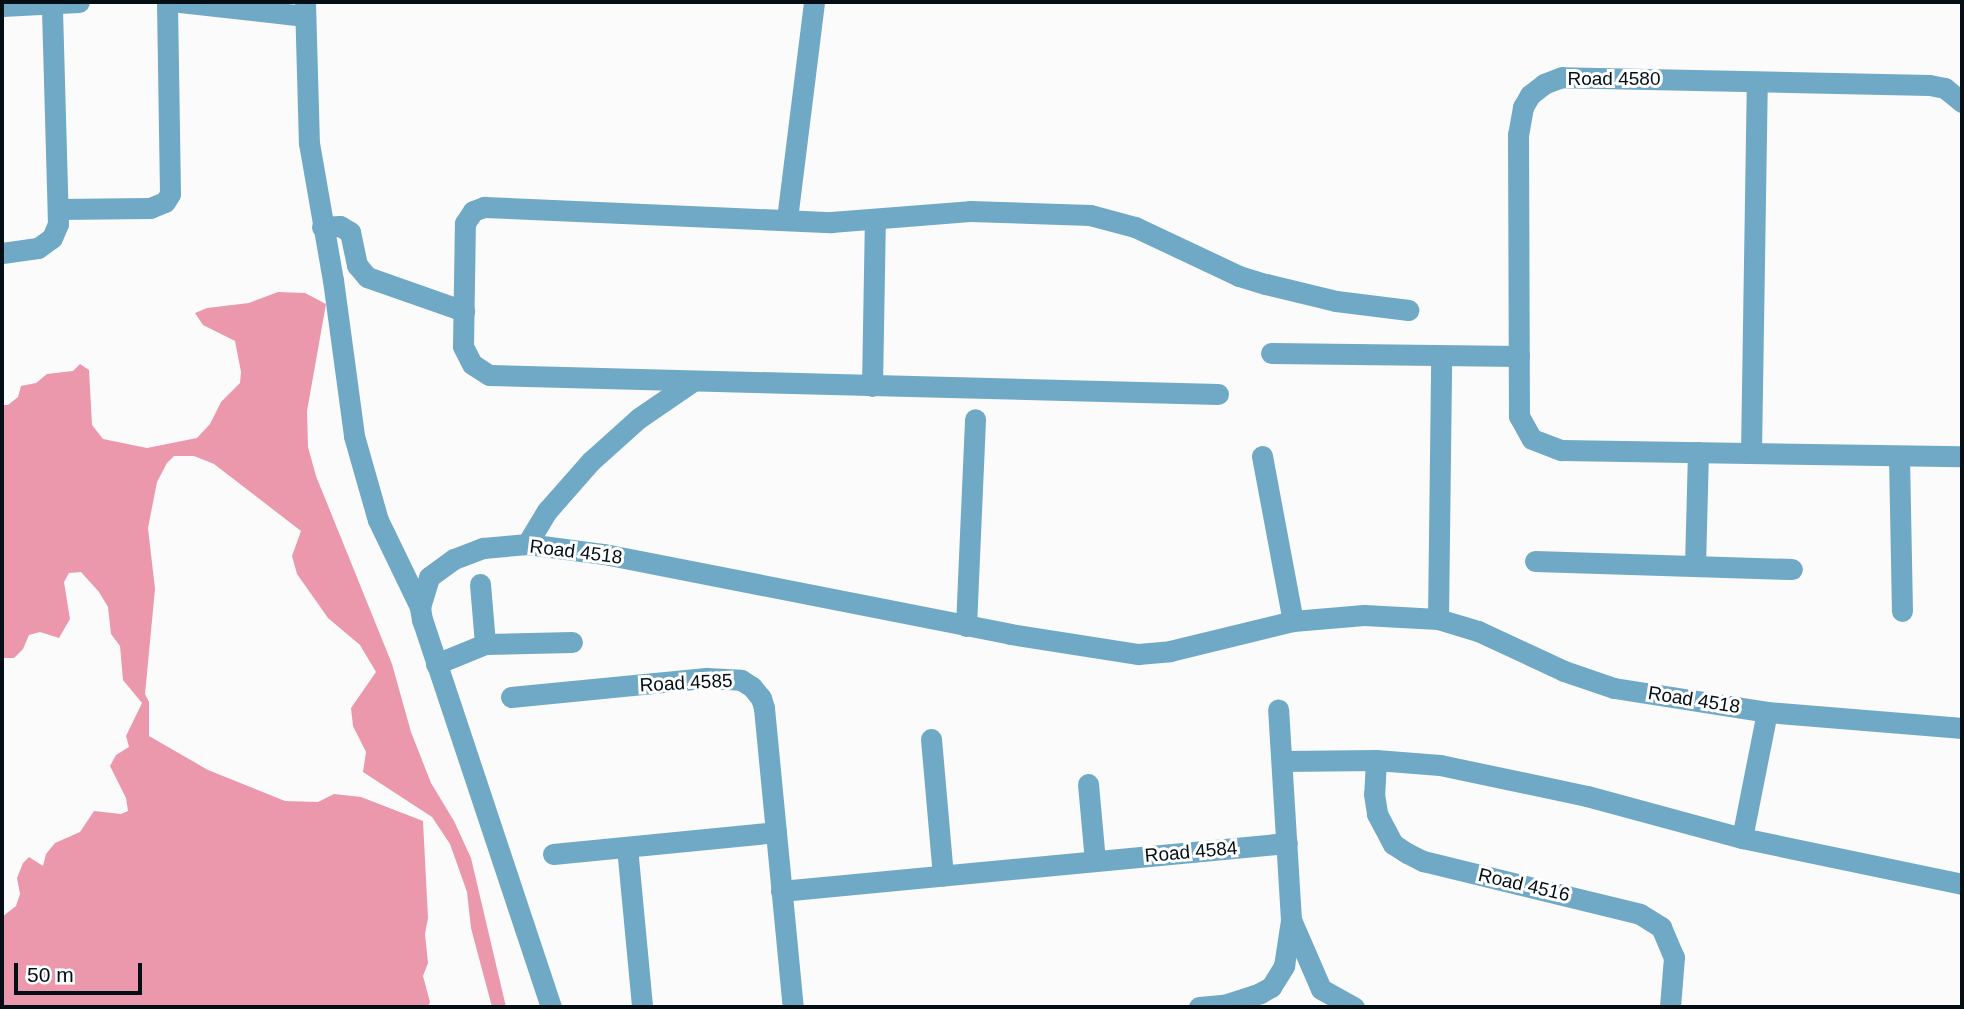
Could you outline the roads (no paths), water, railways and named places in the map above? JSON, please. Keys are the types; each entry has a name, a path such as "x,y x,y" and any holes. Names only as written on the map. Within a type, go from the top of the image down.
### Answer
{"street":[{"path":"2,6 79,2"},
{"path":"58,209 150,208 165,202 170,194 167,2"},
{"path":"180,2 305,9 309,143 333,280 360,466 378,520 420,607 436,664 551,1007"},
{"path":"787,219 814,2"},
{"path":"2,253 30,250 46,244 56,232 58,209 52,3"},
{"name":"Road 4580","path":"1962,102 1945,88 1929,85 1562,77 1544,84 1530,95 1522,107 1518,134 1519,416 1532,439 1546,447 1562,450 1962,456"},
{"path":"1751,453 1757,82"},
{"path":"1218,394 489,374 480,370 467,356 462,337 465,223 478,208 831,222 970,211 1090,215 1135,227 1239,276 1336,301 1408,310"},
{"path":"872,386 875,220"},
{"path":"322,227 340,226 350,232 357,265 367,277 464,311"},
{"path":"1270,353 1519,356"},
{"path":"1438,619 1441,356"},
{"path":"527,544 547,510 591,461 639,418 693,381"},
{"path":"966,625 975,419"},
{"path":"1695,566 1698,452"},
{"path":"1262,456 1293,621"},
{"path":"1899,456 1902,611"},
{"name":"Road 4518","path":"420,607 429,577 454,559 484,548 527,544 617,556 966,625 1138,654 1171,651 1293,621 1364,615 1438,619 1478,631 1589,681 1767,712 1962,727"},
{"path":"1535,561 1792,569"},
{"path":"480,584 485,644"},
{"path":"436,664 485,644 572,642"},
{"name":"Road 4585","path":"511,697 706,678 741,680 757,692 764,708 793,1007"},
{"path":"1268,997 1284,966 1291,920 1278,709"},
{"path":"1742,838 1767,712"},
{"path":"931,739 943,875"},
{"path":"1282,761 1376,760 1440,765 1517,780 1742,838 1962,884"},
{"name":"Road 4516","path":"1376,760 1374,794 1377,814 1393,844 1407,853 1423,861 1621,908 1640,914 1661,927 1674,957 1671,1007"},
{"path":"1088,784 1095,861"},
{"path":"553,854 776,832"},
{"name":"Road 4584","path":"781,891 1287,843"},
{"path":"627,847 642,1007"},
{"path":"1291,920 1323,998"},
{"path":"1199,1007 1228,1006 1268,997 1278,981 1296,975 1305,977 1323,998 1354,1007"}]}
